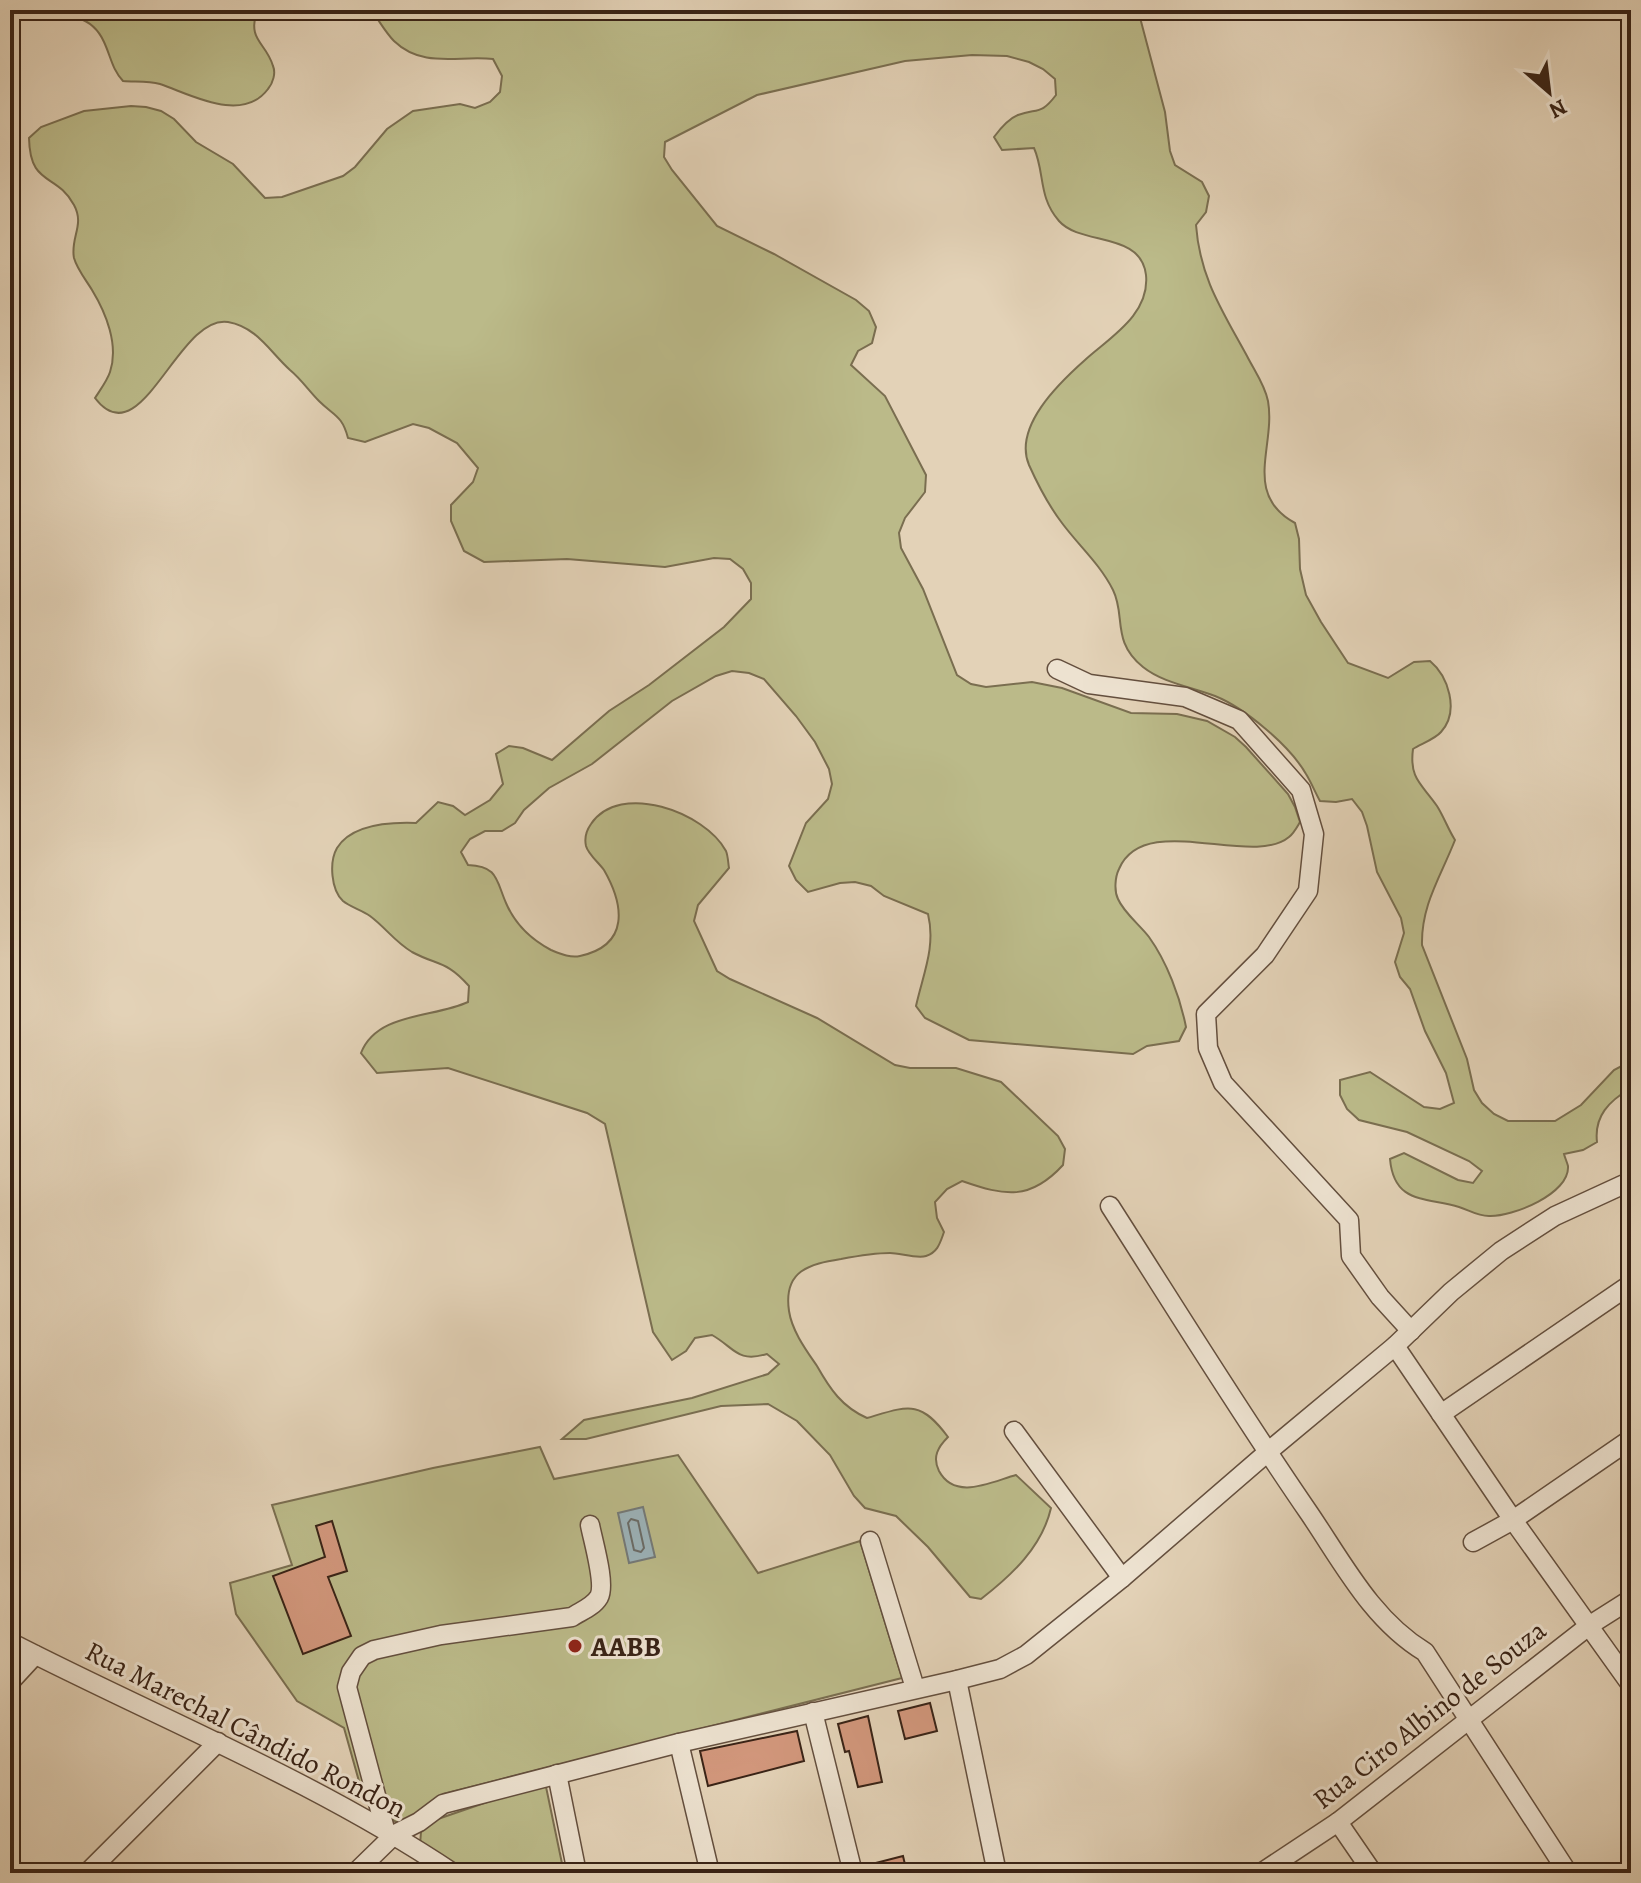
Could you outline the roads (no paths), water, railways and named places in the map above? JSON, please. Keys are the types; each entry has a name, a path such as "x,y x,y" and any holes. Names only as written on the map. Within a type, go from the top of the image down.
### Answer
{"street":[{"path":"1057,669 1089,684 1185,697 1239,720 1301,790 1314,834 1308,891 1265,955 1206,1014 1208,1048 1223,1083 1349,1220 1351,1256 1380,1297 1411,1331"},
{"path":"355,1873 390,1832 419,1822 443,1804 679,1743 957,1680 1000,1669 1026,1655 1122,1578 1395,1346 1451,1292 1501,1251 1555,1216 1631,1181"},
{"path":"1110,1206 1267,1453 1376,1611 1403,1638 1425,1652 1568,1873"},
{"path":"1441,1414 1631,1284"},
{"path":"1395,1346 1513,1520 1631,1685"},
{"path":"1014,1431 1122,1578"},
{"path":"1473,1542 1513,1520 1631,1439"},
{"path":"390,1832 347,1687 351,1672 362,1656 374,1650 441,1635 572,1617 589,1607 598,1599 602,1588 590,1525"},
{"path":"870,1541 915,1688"},
{"name":"Rua Ciro Albino de Souza","path":"1261,1873 1338,1822 1590,1625 1631,1599"},
{"name":"Rua Marechal Cândido Rondon","path":"10,1642 218,1742 390,1832 453,1873"},
{"path":"10,1682 35,1655"},
{"path":"957,1680 997,1873"},
{"path":"813,1712 853,1873"},
{"path":"87,1873 218,1742"},
{"path":"679,1743 710,1873"},
{"path":"557,1774 577,1873"},
{"path":"1338,1822 1373,1873"}],"water":[{"path":"643,1507 655,1557 629,1563 618,1513"}],"place":[{"name":"AABB","path":"575,1646"}]}
